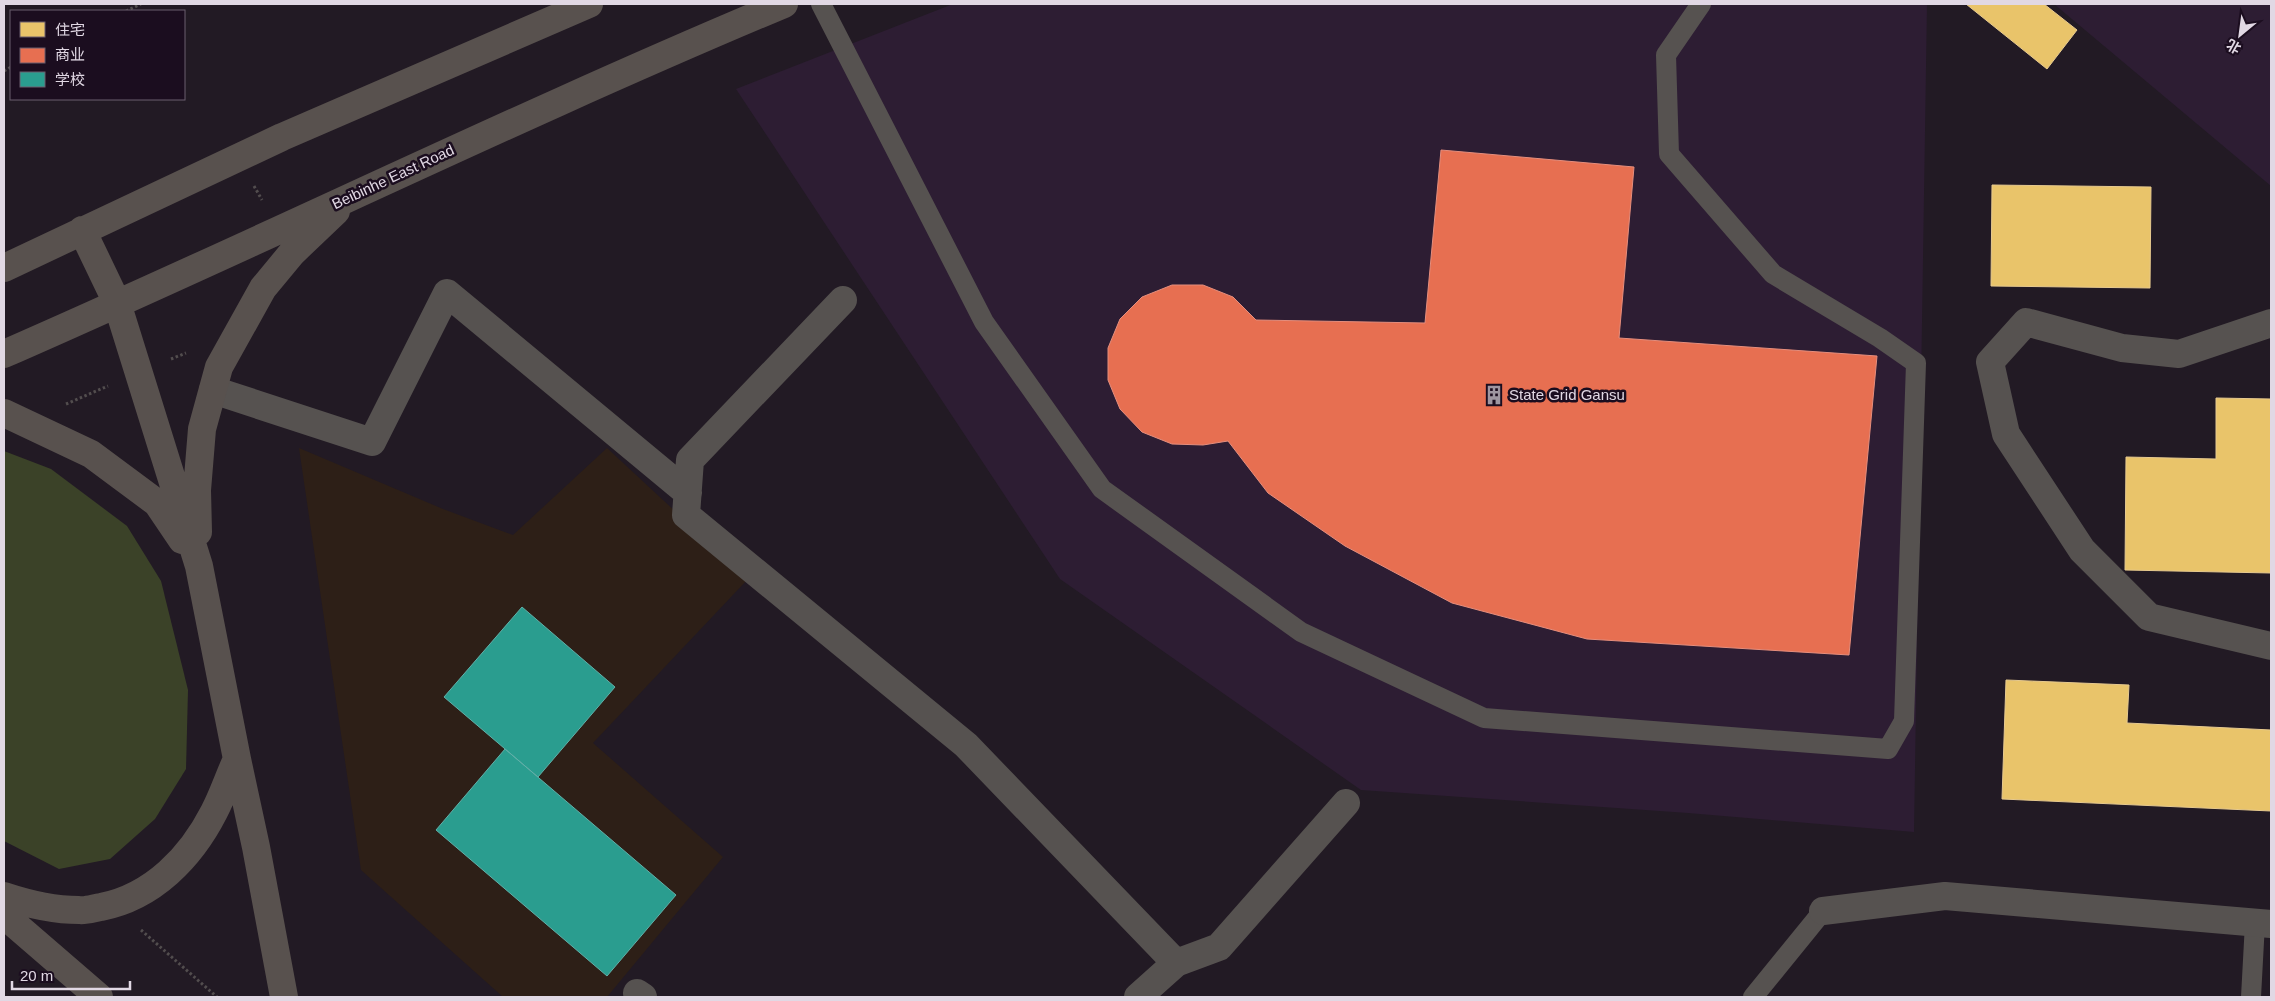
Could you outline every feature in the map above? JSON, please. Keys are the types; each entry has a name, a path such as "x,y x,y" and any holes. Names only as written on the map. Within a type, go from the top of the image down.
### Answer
{"main road":[{"path":"4,268 282,137 589,4"},
{"name":"Beibinhe East Road","path":"4,354 644,62 784,4"},
{"path":"199,566 197,490 202,429 219,367 263,288 292,253 351,197"},
{"path":"82,230 117,303 199,566 236,759 256,847 284,997"},
{"path":"4,413 91,454 157,503 199,566"},
{"path":"4,896 37,906 80,911 113,904 149,889 175,868 196,842 215,811 236,759"},
{"path":"4,915 99,997"}],"street":[{"path":"213,390 372,442 447,293 688,493"},
{"path":"843,300 690,460 686,515 966,745 1176,963"},
{"path":"2271,323 2178,354 2122,348 2026,322 1990,362 2006,434 2082,550 2149,617 2271,646"},
{"path":"1138,997 1176,963 1219,947 1346,803"},
{"path":"1824,911 1945,896 2263,923"}],"lane":[{"path":"821,4 984,322 1102,489 1301,632 1484,718 1888,749 1904,721 1916,363 1880,338 1773,274 1669,154 1666,55 1701,4"},
{"path":"1753,997 1824,911"},
{"path":"2251,997 2263,923"}],"path":[{"path":"128,10 141,4"},
{"path":"113,904 218,997"}],"shaded area":[{"path":"953,4 1927,4 1914,832 1688,813 1361,790 1060,579 736,89"},
{"path":"2054,4 2271,4 2271,186"},
{"path":"299,448 443,509 513,535 607,448 748,579 593,743 723,857 607,997 503,997 361,870"}],"green space":[{"path":"4,451 51,469 127,526 161,581 188,690 186,769 155,819 110,859 59,869 4,841"}],"building: 住宅":[{"path":"1966,4 2044,4 2077,30 2047,69"},
{"path":"1992,185 2151,187 2150,288 1991,286"},
{"path":"2216,398 2271,399 2271,573 2125,570 2126,457 2216,459"},
{"path":"2006,680 2129,685 2127,723 2271,730 2271,811 2002,799"}],"building: 商业":[{"name":"State Grid Gansu","path":"1441,150 1634,167 1619,338 1877,356 1849,655 1587,639 1452,603 1345,546 1268,493 1228,441 1203,445 1172,444 1142,432 1120,409 1108,380 1108,348 1120,319 1142,297 1172,285 1203,285 1233,297 1256,320 1425,323"}],"building: 学校":[{"path":"522,607 615,687 538,777 444,697"},
{"path":"505,749 676,895 607,976 436,830"}],"place":[{"name":"State Grid Gansu","path":"1494,395"}]}
